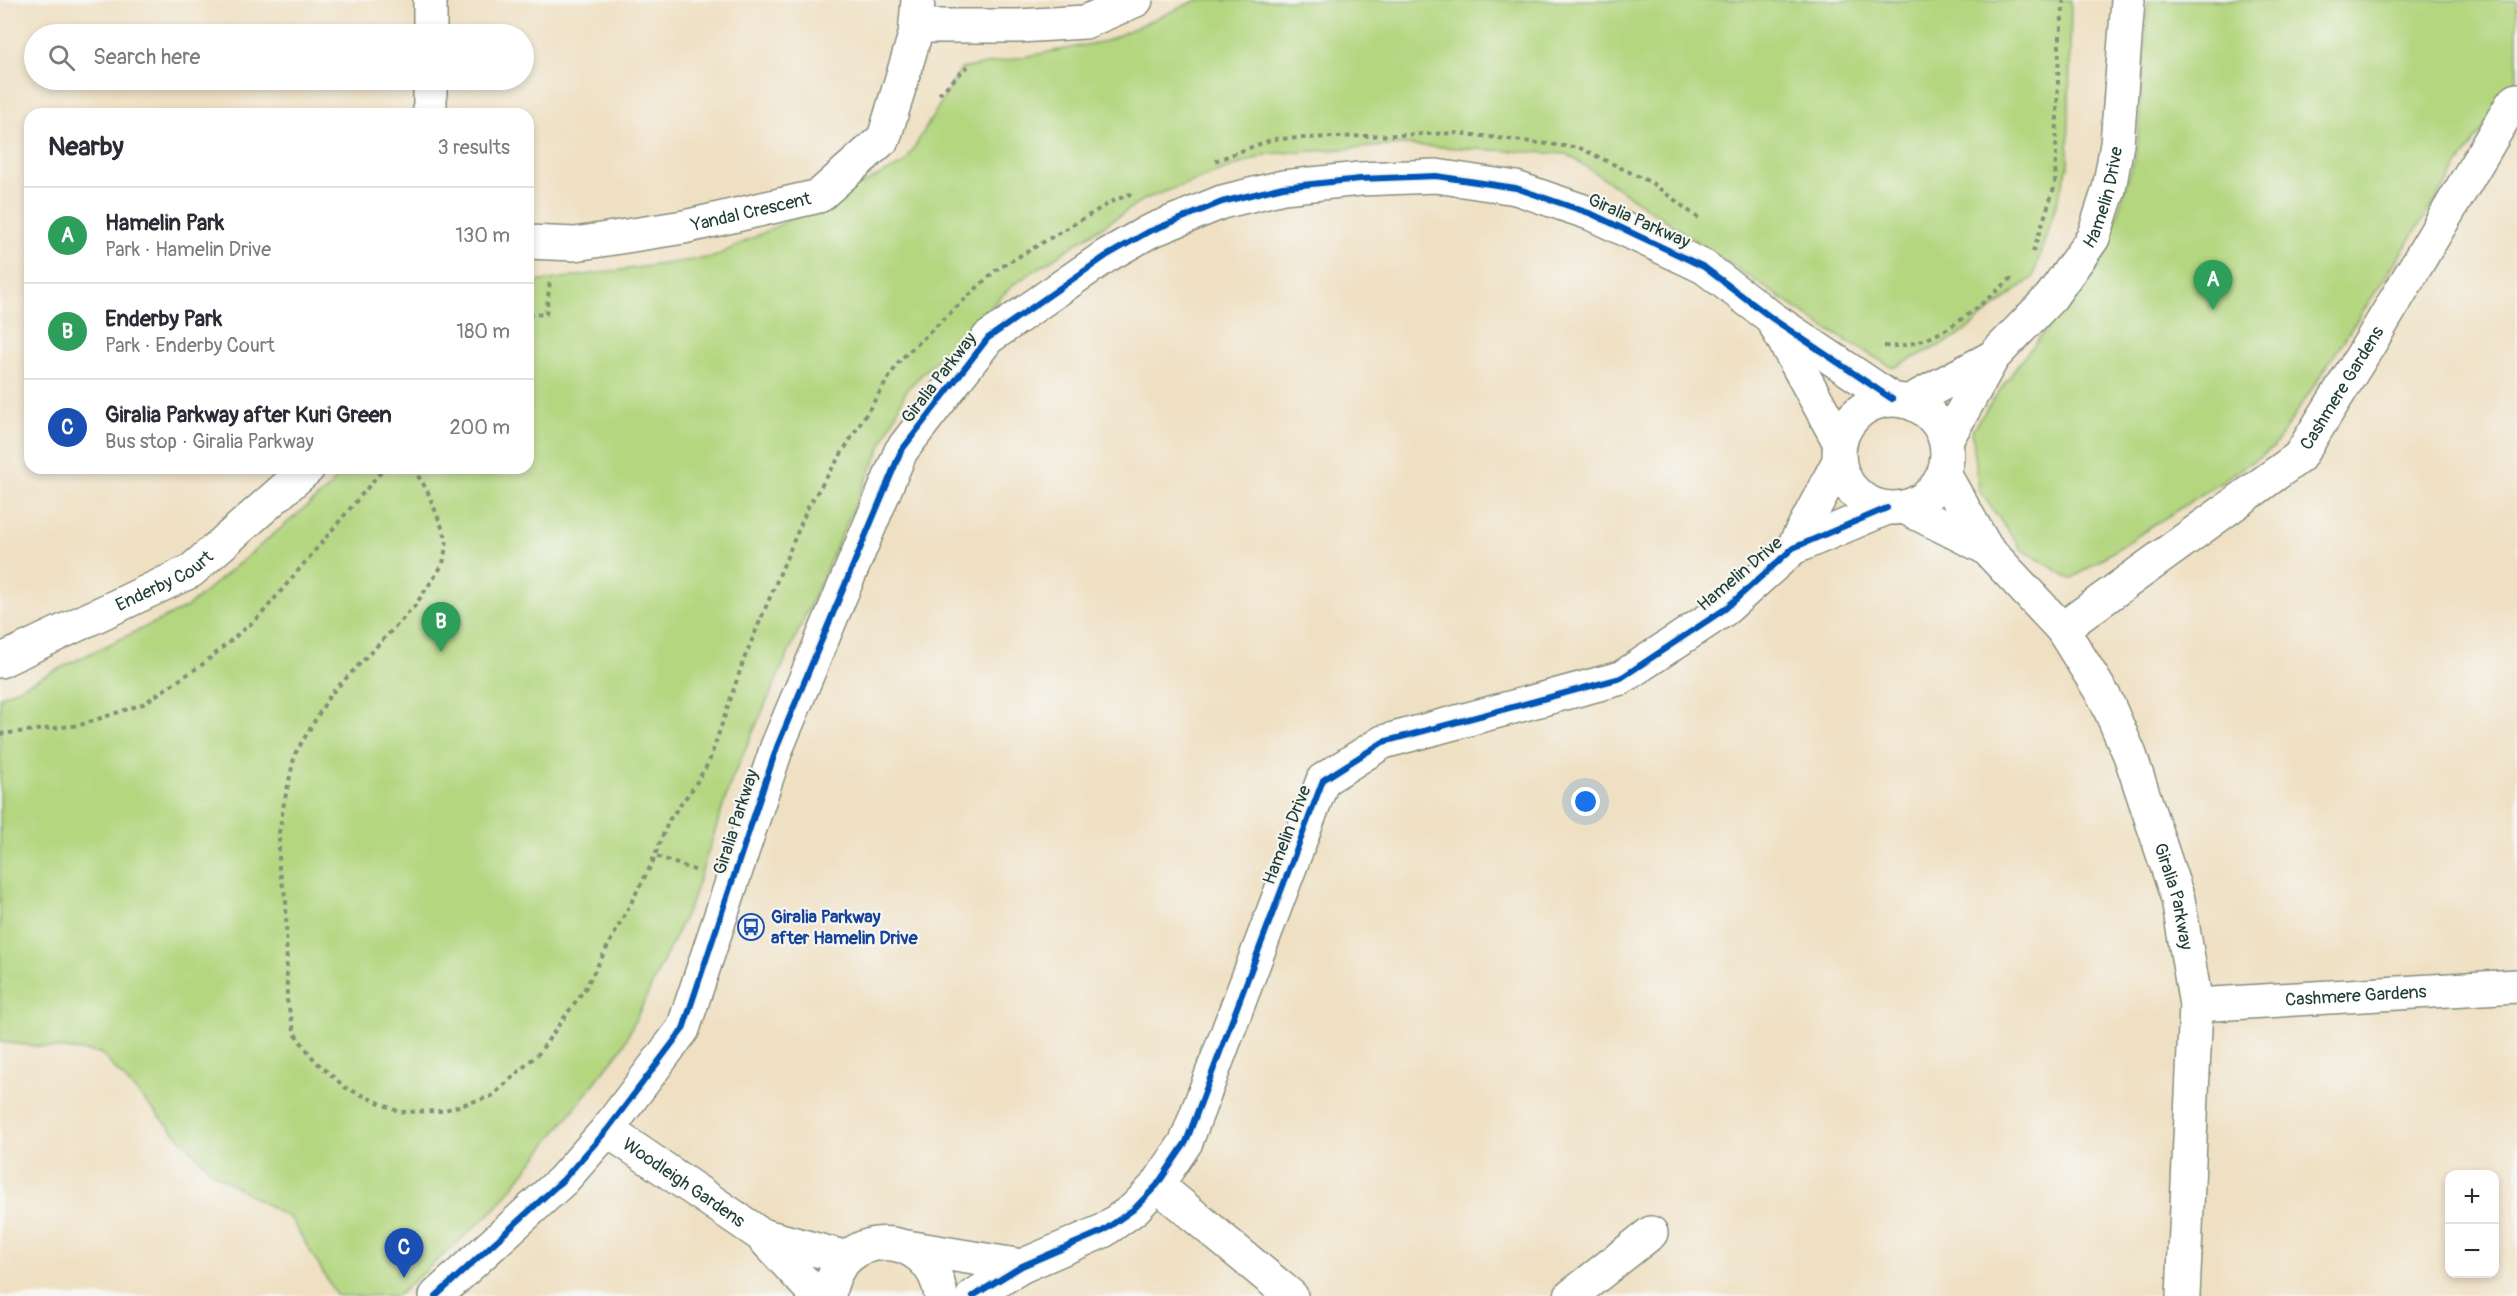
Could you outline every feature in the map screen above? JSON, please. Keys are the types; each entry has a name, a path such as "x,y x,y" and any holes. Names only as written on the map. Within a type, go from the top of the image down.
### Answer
{"street":[{"path":"430,0 430,24"},
{"path":"917,13 1018,26 1085,22 1136,0"},
{"name":"Hamelin Drive","path":"1947,439 1993,357 2051,297 2092,238 2109,189 2117,144 2128,0"},
{"name":"Yandal Crescent","path":"541,243 575,244 684,228 819,196 884,138 915,35 917,13"},
{"path":"430,90 430,108"},
{"name":"Cashmere Gardens","path":"2062,629 2299,457 2376,333 2512,104 2517,100"},
{"name":"Giralia Parkway","path":"436,1296 563,1180 607,1130 683,1029 777,747 901,451 988,338 1106,256 1148,232 1222,202 1282,187 1436,176 1516,188 1592,214 1704,267 1773,319 1901,400"},
{"name":"Giralia Parkway","path":"1773,319 1839,452"},
{"name":"Hamelin Drive","path":"1901,400 1993,357"},
{"path":"1901,400 1926,409 1939,423 1947,439 1948,457 1944,474 1935,490 1921,501 1895,507 1870,503 1855,493 1844,478 1839,452 1846,426 1858,412 1874,402 1901,400"},
{"name":"Hamelin Drive","path":"1793,548 1839,452"},
{"name":"Enderby Court","path":"0,661 191,571 301,474"},
{"name":"Giralia Parkway","path":"1944,474 1986,548 2062,629 2105,698 2130,754 2178,899 2196,1005 2183,1296"},
{"name":"Hamelin Drive","path":"973,1296 1022,1266 1103,1231 1134,1209 1157,1185 1186,1142 1323,780 1383,742 1621,678 1725,609 1793,548 1895,507"},
{"name":"Giralia Parkway","path":"1895,507 1986,548"},
{"name":"Cashmere Gardens","path":"2196,1005 2517,986"},
{"name":"Woodleigh Gardens","path":"607,1130 761,1234 817,1296"},
{"path":"1157,1185 1291,1296"},
{"path":"1571,1296 1651,1233"},
{"name":"Woodleigh Gardens","path":"761,1234 847,1258"},
{"path":"829,1296 837,1271 847,1258 860,1249 875,1244 891,1243 1022,1266"},
{"path":"907,1247 921,1256 932,1268 939,1283 941,1296"}],"path":[{"path":"2030,262 2055,185 2059,46 2064,0"},
{"path":"1209,164 1273,139 1469,134 1580,148 1652,183 1707,225"},
{"path":"417,474 428,490 447,540 443,564 414,607 330,695 295,754 279,833 279,868 286,900 287,1000 295,1034 316,1062 346,1088 400,1112 442,1111 492,1096 539,1053 586,987 652,862 669,820 709,762 744,659 808,507 900,360 996,270 1113,201 1135,192"},
{"path":"534,315 546,314 541,243"},
{"path":"1878,345 1898,346 1922,340 1958,323 2021,270"},
{"path":"0,734 80,725 143,704 203,664 260,616 379,474"},
{"path":"652,862 656,856 732,883"}],"green space":[{"path":"1197,0 2071,0 2068,167 2033,277 1957,337 1893,368 1827,329 1567,154 1403,145 1268,154 1145,199 1014,284 907,389 732,779 692,901 622,1048 496,1208 397,1296 337,1296 291,1219 213,1173 100,1053 0,1042 0,697 187,607 331,486 338,474 534,474 534,282 714,257 905,163 961,69 1106,41"},
{"path":"2148,0 2517,0 2517,82 2499,104 2273,448 2071,579 2021,549 1979,490 1972,430 2020,362 2104,258 2137,150"}],"cycle path":[{"path":"436,1296 563,1180 607,1130 683,1029 777,747 901,451 988,338 1106,256 1148,232 1222,202 1283,187 1360,179 1436,176 1516,188 1592,214 1704,267 1773,319 1892,399"},
{"path":"973,1296 1022,1266 1103,1231 1134,1209 1157,1185 1186,1142 1323,780 1383,742 1621,678 1725,609 1793,548 1887,508"}],"place":[{"name":"Hamelin Park","path":"2213,310"},
{"name":"Enderby Park","path":"441,652"},
{"name":"Giralia Parkway after Hamelin Drive","path":"751,927"},
{"name":"Giralia Parkway after Kuri Green","path":"404,1278"}]}
